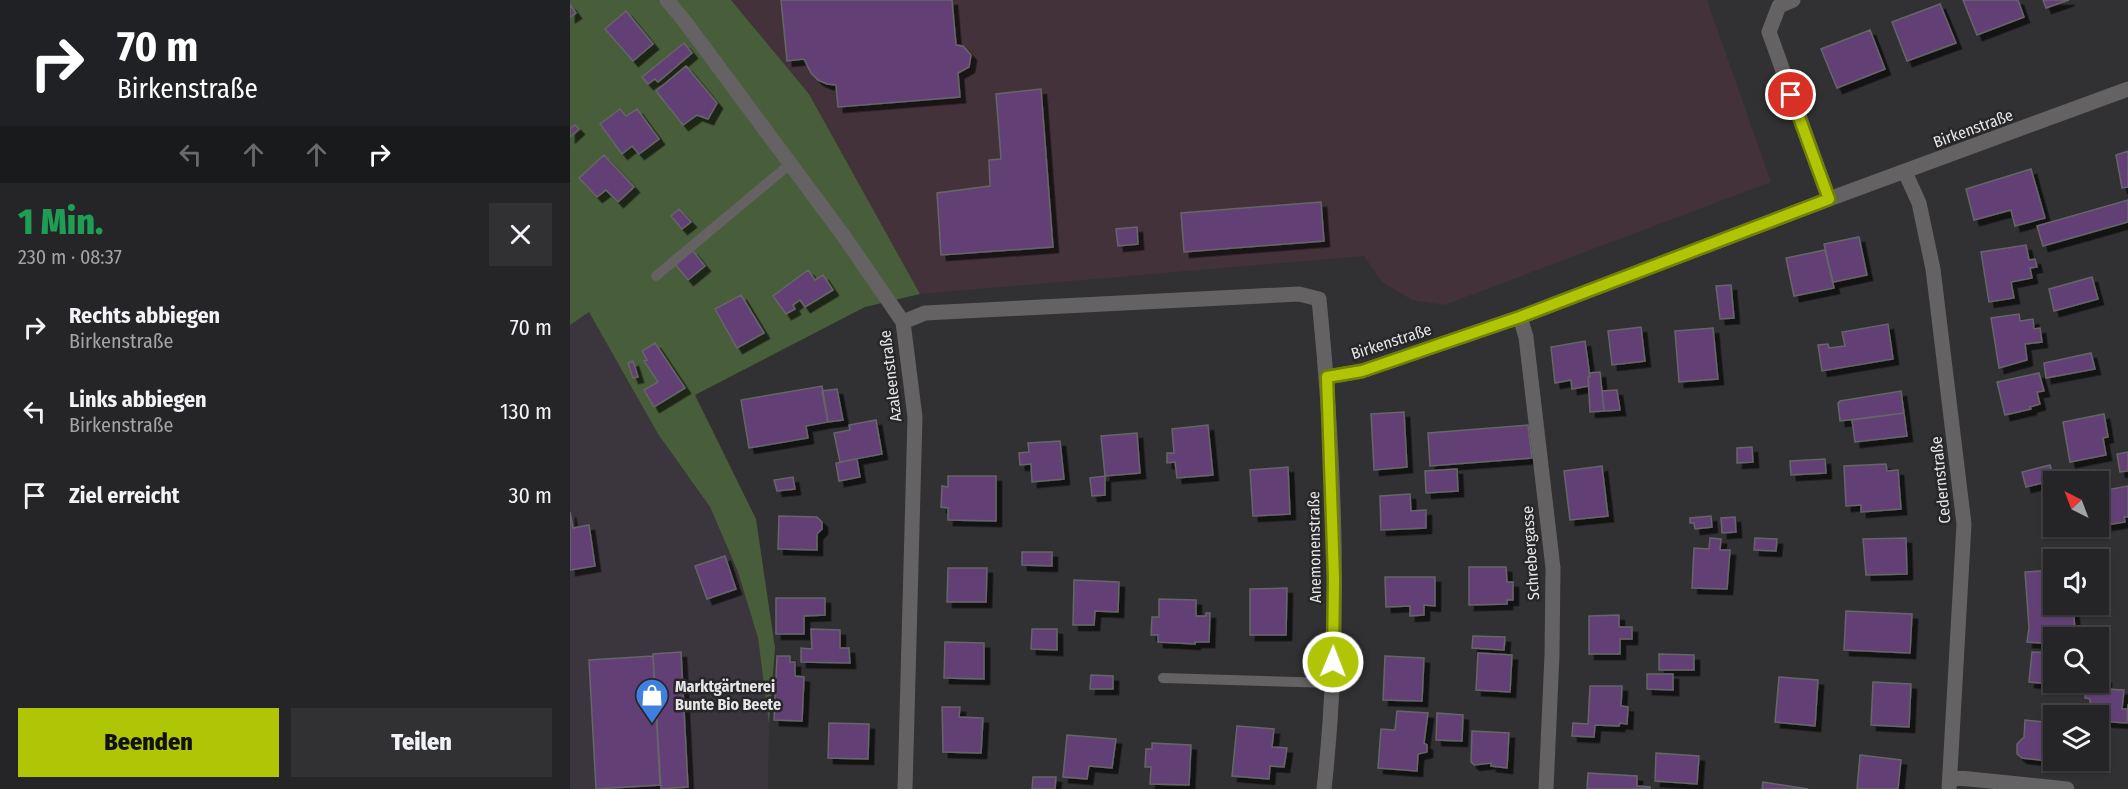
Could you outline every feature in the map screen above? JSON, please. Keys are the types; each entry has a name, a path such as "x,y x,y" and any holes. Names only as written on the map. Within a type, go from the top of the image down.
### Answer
{"street":[{"name":"Azaleenstraße","path":"667,0 790,164 903,322 915,417 905,789"},
{"path":"1793,0 1779,6 1768,32 1829,199"},
{"name":"Birkenstraße","path":"903,322 925,313 1299,294 1319,299 1327,377 1362,371 1520,317 1829,199 2128,89"},
{"name":"Cedernstraße","path":"1905,172 1919,202 1934,269 1964,524 1949,783"},
{"name":"Schrebergasse","path":"1520,317 1526,337 1553,568 1552,666 1546,789"},
{"name":"Anemonenstraße","path":"1324,789 1333,683 1334,578 1327,377"},
{"path":"1949,783 2067,789"}],"lane":[{"path":"656,276 790,164"},
{"path":"1163,678 1333,683"}],"shaded area":[{"path":"731,0 1707,0 1771,182 1444,305 1412,300 1382,282 1364,256 920,294 809,94"},
{"path":"589,311 658,434 710,507 738,572 758,638 769,724 768,789 570,789 570,325"}],"green space":[{"path":"570,0 731,0 809,94 920,294 865,307 695,395 756,519 775,648 769,724 758,638 738,572 710,507 658,434 589,312 570,325"}],"building":[{"path":"781,0 952,0 956,45 963,46 971,55 969,67 958,73 960,97 838,107 836,85 818,80 811,73 804,59 787,61"},
{"path":"1963,0 2018,0 2024,17 1977,35"},
{"path":"2043,0 2069,0 2046,8"},
{"path":"1940,4 1956,43 1907,61 1892,22"},
{"path":"570,5 576,13 570,17"},
{"path":"626,11 653,44 633,61 605,29"},
{"path":"1870,30 1885,69 1837,88 1821,49"},
{"path":"684,43 692,53 658,82 655,79 648,84 642,77"},
{"path":"686,66 717,103 708,119 697,115 683,125 656,91"},
{"path":"1041,89 1053,247 941,255 937,193 990,186 989,160 1001,159 996,94"},
{"path":"620,109 626,116 637,109 659,139 639,154 632,146 622,154 600,124"},
{"path":"575,125 579,129 570,137 570,129"},
{"path":"2128,151 2128,187 2122,188 2116,155"},
{"path":"604,155 634,187 618,202 606,190 597,197 579,178"},
{"path":"2031,169 2045,218 2015,226 2011,210 1974,220 1966,189"},
{"path":"2128,200 2128,222 2043,246 2037,226"},
{"path":"1321,202 1324,241 1184,252 1181,213"},
{"path":"679,209 691,222 682,229 671,216"},
{"path":"1137,227 1138,244 1118,246 1116,229"},
{"path":"1859,237 1867,275 1833,282 1824,244"},
{"path":"2026,245 2029,260 2035,259 2037,267 2030,268 2032,278 2011,282 2014,298 1989,302 1981,252"},
{"path":"692,250 705,266 688,280 675,264"},
{"path":"1825,250 1834,288 1794,296 1786,258"},
{"path":"808,270 815,280 823,275 833,290 805,307 800,300 793,305 795,309 786,314 773,296"},
{"path":"2092,277 2098,299 2054,311 2049,289"},
{"path":"1731,285 1734,318 1720,319 1716,286"},
{"path":"741,295 764,333 737,348 715,309"},
{"path":"2019,314 2020,321 2033,319 2034,329 2040,328 2042,342 2025,344 2027,360 1999,368 1991,318"},
{"path":"1888,324 1893,359 1822,371 1818,345 1828,344 1829,348 1845,346 1842,332"},
{"path":"1641,327 1645,361 1612,365 1608,331"},
{"path":"1713,328 1718,379 1679,382 1675,331"},
{"path":"1585,341 1589,386 1572,389 1571,380 1555,383 1551,347"},
{"path":"655,343 685,388 654,407 644,390 658,382 644,361 647,360 642,351"},
{"path":"2091,353 2095,369 2046,378 2044,363"},
{"path":"633,361 638,377 633,378 628,363"},
{"path":"1600,372 1604,411 1590,412 1589,373"},
{"path":"2039,373 2044,391 2037,392 2040,404 2030,407 2031,409 2005,415 1997,382"},
{"path":"822,386 828,422 806,426 808,438 749,448 741,400"},
{"path":"837,389 843,420 828,422 822,391"},
{"path":"1617,390 1620,410 1604,411 1602,391"},
{"path":"1901,391 1904,413 1840,421 1838,403 1840,401"},
{"path":"1404,412 1407,467 1374,470 1371,414"},
{"path":"1904,413 1907,436 1855,442 1852,420"},
{"path":"2104,414 2108,437 2103,438 2106,455 2070,462 2063,422"},
{"path":"876,420 882,454 840,462 834,433 850,430 849,425"},
{"path":"1208,425 1213,475 1177,478 1175,462 1167,463 1167,453 1174,453 1172,429"},
{"path":"1528,425 1532,458 1430,466 1428,433"},
{"path":"1137,433 1140,473 1105,476 1101,436"},
{"path":"1060,441 1064,479 1032,482 1031,464 1020,465 1019,453 1029,452 1028,443"},
{"path":"1752,447 1753,462 1737,463 1737,448"},
{"path":"2128,452 2128,471 2120,472 2117,454"},
{"path":"857,459 860,477 839,481 836,463"},
{"path":"1825,459 1826,473 1791,475 1790,461"},
{"path":"1886,464 1887,471 1898,470 1901,509 1861,512 1861,505 1846,506 1844,466"},
{"path":"2050,465 2052,471 2043,471 2043,483 2026,487 2022,472"},
{"path":"1602,466 1608,516 1570,520 1564,471"},
{"path":"1288,467 1290,514 1253,516 1250,470"},
{"path":"1457,469 1458,491 1426,493 1425,471"},
{"path":"948,476 996,476 996,521 948,520 948,508 941,507 942,486 948,487"},
{"path":"1105,476 1105,495 1092,496 1090,478"},
{"path":"793,477 795,489 777,491 774,480"},
{"path":"2128,486 2128,517 2124,517 2125,522 2109,525 2109,490"},
{"path":"1410,494 1411,511 1426,510 1426,528 1381,530 1380,496"},
{"path":"570,512 573,528 589,525 595,566 570,570"},
{"path":"779,516 817,517 822,522 822,529 817,534 817,550 778,549"},
{"path":"1711,516 1712,527 1695,529 1694,523 1690,523 1690,518"},
{"path":"1735,517 1736,532 1722,533 1721,518"},
{"path":"1710,538 1721,539 1720,550 1730,550 1727,589 1692,588 1694,548 1709,549"},
{"path":"1755,538 1777,539 1776,551 1754,550"},
{"path":"1906,538 1907,574 1866,575 1863,539"},
{"path":"1022,552 1052,552 1052,566 1022,565"},
{"path":"725,556 736,589 707,599 695,566"},
{"path":"1469,567 1506,567 1507,582 1513,582 1513,600 1507,600 1507,604 1469,605"},
{"path":"948,568 987,568 986,602 947,602"},
{"path":"2043,571 2043,615 2074,615 2075,627 2043,627 2043,643 2027,642 2029,628 2025,572"},
{"path":"1385,577 1435,577 1435,606 1424,605 1424,615 1410,616 1410,606 1386,607"},
{"path":"1074,580 1119,582 1118,612 1095,611 1094,625 1073,625"},
{"path":"1287,588 1286,635 1250,635 1250,589"},
{"path":"776,598 825,598 825,615 804,616 804,634 776,634"},
{"path":"1159,599 1196,600 1196,616 1206,616 1206,613 1210,613 1209,642 1195,642 1195,644 1158,642 1158,635 1151,635 1152,617 1159,617"},
{"path":"1846,611 1912,614 1910,653 1844,650"},
{"path":"1619,615 1619,627 1632,627 1632,639 1620,639 1620,654 1589,654 1589,616"},
{"path":"811,629 840,630 840,648 849,648 850,663 801,662 801,648 812,649"},
{"path":"1032,629 1057,629 1057,650 1031,649"},
{"path":"1473,636 1505,637 1504,650 1472,648"},
{"path":"945,642 984,643 984,679 944,678"},
{"path":"681,652 688,787 661,789 653,654"},
{"path":"2032,652 2043,652 2043,683 2029,682"},
{"path":"1478,653 1512,655 1510,692 1476,690"},
{"path":"1659,654 1694,655 1694,670 1659,670"},
{"path":"653,656 660,785 596,789 589,660"},
{"path":"777,656 790,656 790,662 795,662 795,676 804,677 802,721 774,720"},
{"path":"1385,656 1424,658 1422,701 1383,700"},
{"path":"1647,674 1673,674 1673,690 1647,689"},
{"path":"1091,675 1113,676 1113,689 1090,689"},
{"path":"1779,677 1818,680 1815,726 1775,722"},
{"path":"1873,682 1911,684 1909,727 1871,725"},
{"path":"1590,686 1622,686 1621,706 1628,707 1627,724 1595,725 1594,737 1572,736 1573,723 1588,724"},
{"path":"2109,689 2124,690 2122,709 2128,709 2127,723 2109,722 2109,705 2090,705 2090,699 2085,698 2085,693 2109,693"},
{"path":"942,707 960,707 959,717 983,718 981,753 943,752"},
{"path":"1397,711 1428,713 1424,743 1427,745 1427,752 1418,754 1417,771 1378,768 1381,729 1395,730"},
{"path":"1437,713 1463,715 1462,741 1436,740"},
{"path":"2025,720 2043,722 2043,760 2022,758 2017,754 2017,744 2024,737"},
{"path":"829,723 869,724 868,759 828,758"},
{"path":"1237,726 1274,729 1272,747 1287,748 1284,767 1270,766 1269,779 1232,776"},
{"path":"1472,731 1509,733 1507,768 1491,766 1491,763 1474,765 1471,762"},
{"path":"1067,735 1116,739 1112,768 1089,766 1087,779 1063,777"},
{"path":"1152,743 1191,745 1189,785 1150,784 1151,767 1145,767 1146,749 1152,749"},
{"path":"1656,753 1699,756 1697,784 1655,781"},
{"path":"1860,755 1901,760 1898,789 1857,789"},
{"path":"1588,773 1637,776 1637,786 1650,787 1650,789 1587,789"},
{"path":"1033,777 1056,777 1055,789 1032,789"},
{"path":"1763,782 1808,789 1762,789"}],"place":[{"name":"Marktgärtnerei Bunte Bio Beete","path":"652,724"}],"route":[{"path":"1333,662 1334,578 1327,377 1362,371 1520,317 1829,199 1791,95"}]}
